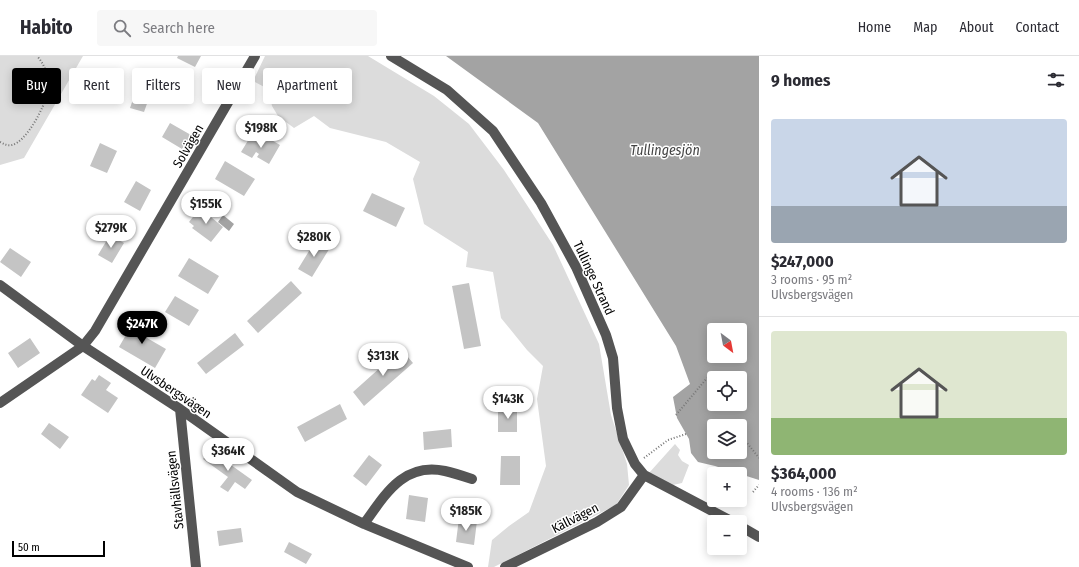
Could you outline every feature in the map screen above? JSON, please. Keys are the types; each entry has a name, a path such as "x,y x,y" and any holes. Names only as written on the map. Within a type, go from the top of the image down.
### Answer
{"street":[{"name":"Solvägen","path":"0,403 84,346 95,331 255,56"},
{"name":"Tullinge Strand","path":"391,56 447,90 493,131 541,203 576,267 606,335 613,358 616,408 623,439 635,464 644,475 719,515"},
{"name":"Ulvsbergsvägen","path":"0,284 84,346 180,410 297,492 364,524 468,567"},
{"name":"Stavhällsvägen","path":"180,410 196,567"},
{"path":"364,524 385,494 401,478 426,470 444,470 472,479"},
{"name":"Källvägen","path":"505,567 596,522 621,507 644,475"},
{"path":"747,530 759,537"}],"path":[{"path":"0,142 10,146 16,144 24,137 37,118 44,103 47,93 47,71 37,56"},
{"path":"676,415 707,378"},
{"path":"635,464 668,440 686,434"},
{"path":"747,443 759,458"},
{"path":"754,492 759,485"}],"shaded area":[{"path":"0,56 83,56 76,68 69,68 69,80 61,94 61,68 12,68 12,104 55,104 24,158 0,165"},
{"path":"265,56 368,56 434,96 469,124 504,170 553,245 599,344 611,415 627,464 629,485 616,505 494,567 488,567 492,540 529,512 546,466 537,399 543,366 527,350 501,318 493,272 466,267 468,252 424,224 413,179 420,162 386,142 330,128 314,116 294,128 278,116 272,106 272,104 352,104 352,68 263,68 263,86 255,82 255,77"},
{"path":"675,444 680,450 678,455 682,461 689,465 682,483 668,486 649,473"}],"water":[{"name":"Tullingesjön","path":"446,56 759,56 759,480 747,476 747,467 718,467 698,462 691,453 689,439 677,418 673,397 690,384 676,346 538,123"},
{"path":"223,215 234,224 229,231 218,222"}],"building":[{"path":"178,56 201,56 195,67 177,58"},
{"path":"132,102 132,104 147,104 144,112 130,108"},
{"path":"170,123 191,135 182,149 162,137"},
{"path":"252,134 266,142 268,138 280,145 269,164 257,157 259,154 256,152 252,158 241,152"},
{"path":"100,143 117,151 107,173 90,166"},
{"path":"225,161 255,179 244,196 215,179"},
{"path":"136,181 151,190 140,211 124,202"},
{"path":"372,193 405,208 396,227 363,211"},
{"path":"200,208 223,227 211,242 192,228 194,226 189,222"},
{"path":"110,235 124,243 112,263 98,255"},
{"path":"317,238 331,246 312,277 298,269"},
{"path":"10,248 31,262 21,277 0,262"},
{"path":"189,258 219,276 208,294 178,276"},
{"path":"291,281 302,293 258,333 247,321"},
{"path":"469,283 481,346 464,349 452,286"},
{"path":"175,296 199,310 189,326 165,312"},
{"path":"134,321 151,330 147,338 166,349 155,368 119,347"},
{"path":"235,333 244,345 206,374 197,363"},
{"path":"30,338 40,353 18,368 8,353"},
{"path":"401,349 413,363 364,406 353,392"},
{"path":"99,375 111,383 106,390 118,398 108,413 81,395 92,379 95,381"},
{"path":"340,404 347,419 305,442 297,427"},
{"path":"498,407 517,407 517,432 498,432"},
{"path":"49,423 69,437 60,449 41,434"},
{"path":"451,429 452,447 424,450 423,432"},
{"path":"210,450 252,480 245,489 235,482 228,492 220,487 228,477 203,459"},
{"path":"369,455 382,465 366,486 353,476"},
{"path":"501,456 520,456 520,485 500,485"},
{"path":"409,495 428,498 425,522 406,519"},
{"path":"459,518 477,521 474,545 456,542"},
{"path":"241,528 243,542 219,546 217,531"},
{"path":"289,542 312,554 306,564 284,552"}]}
